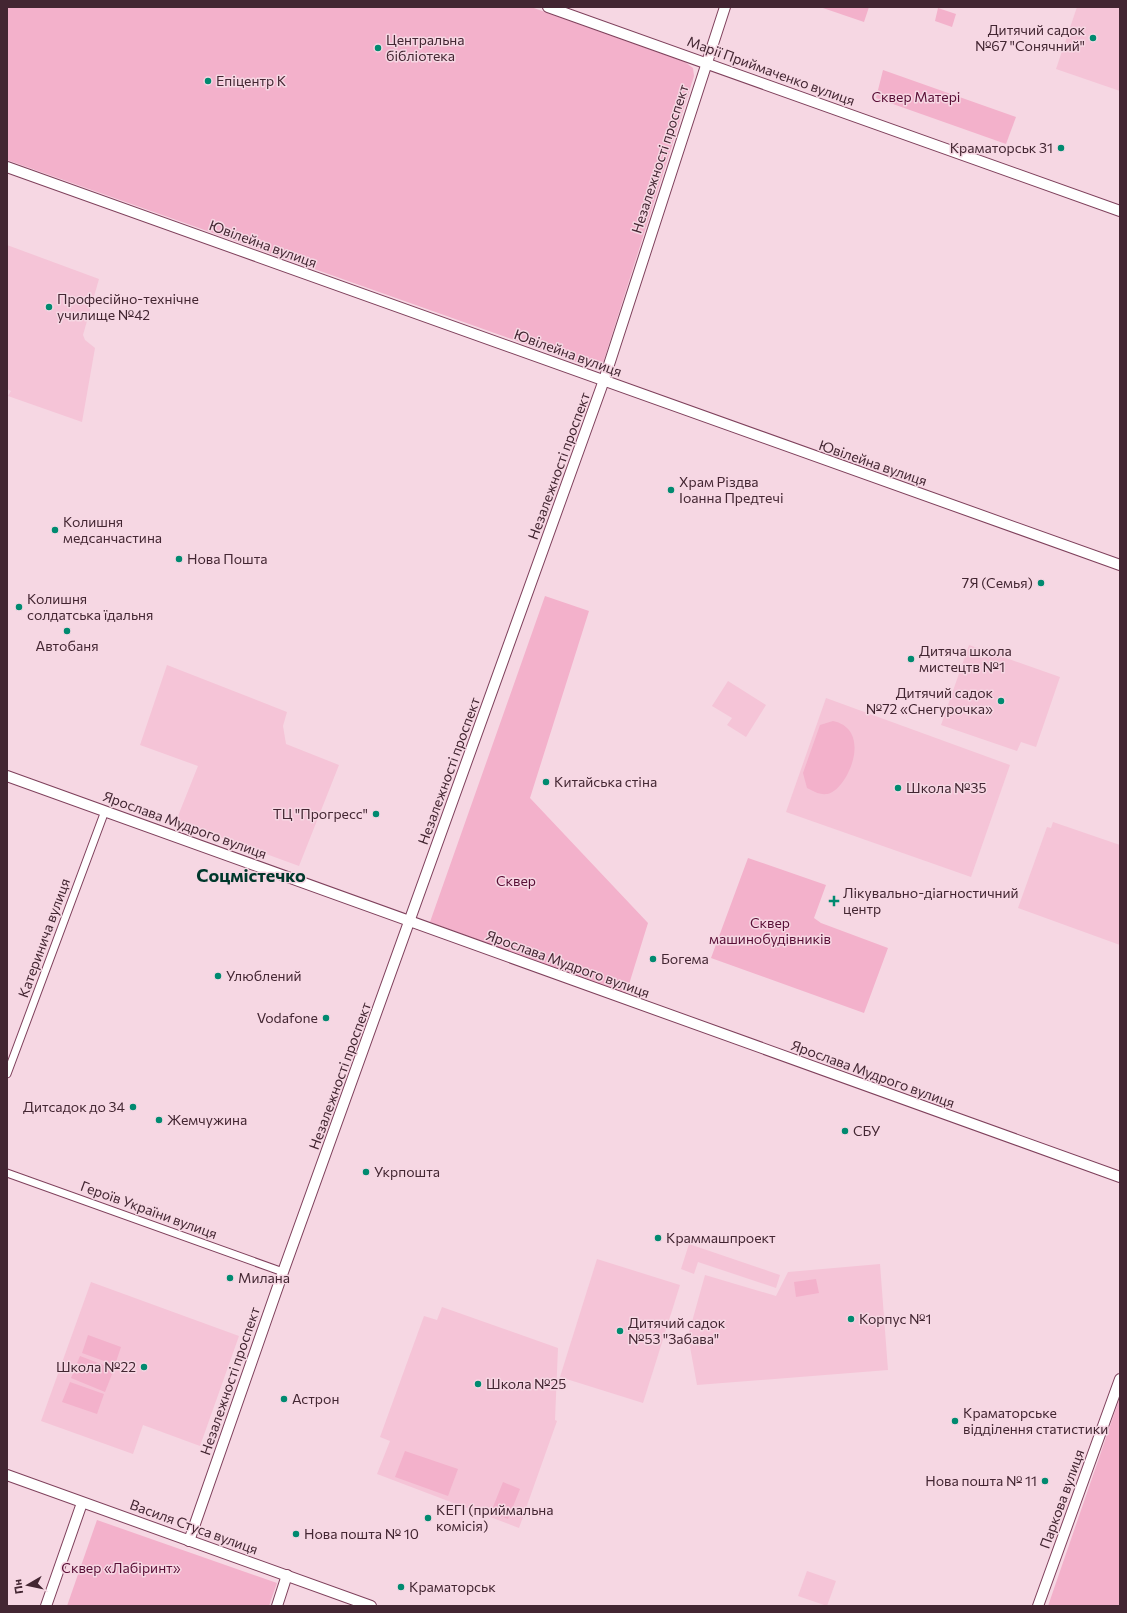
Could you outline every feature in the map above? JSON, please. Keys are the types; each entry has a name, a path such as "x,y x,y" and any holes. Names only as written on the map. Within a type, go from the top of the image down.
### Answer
{"street":[{"name":"Марії Приймаченко вулиця","path":"548,7 706,62 1120,212"},
{"name":"Незалежності проспект","path":"189,1541 283,1272 411,921 604,380 725,7"},
{"name":"Ювілейна вулиця","path":"7,167 1120,565"},
{"name":"Ярослава Мудрого вулиця","path":"7,776 1120,1177"},
{"name":"Катеринича вулиця","path":"7,1074 105,811"},
{"name":"Героїв України вулиця","path":"7,1173 283,1272"},
{"name":"Паркова вулиця","path":"1038,1606 1120,1379"},
{"name":"Василя Стуса вулиця","path":"7,1475 371,1606"},
{"path":"46,1606 82,1502"},
{"path":"277,1606 287,1575"}],"shaded area":[{"name":"Дитячий садок №67 \"Сонячний\"","path":"1077,7 1120,7 1120,91 1056,69"},
{"name":"Професійно-технічне училище №42","path":"7,245 99,279 83,335 85,340 95,348 82,422 8,396 11,391 7,389"},
{"name":"Дитячий садок №72 «Снегурочка»","path":"969,645 1060,677 1036,747 1021,742 1017,751 941,725"},
{"path":"167,665 287,712 283,726 286,744 339,765 299,866 176,821 198,766 140,745"},
{"path":"728,681 766,705 746,737 727,725 732,718 712,706"},
{"name":"Школа №35","path":"826,698 1010,765 971,877 786,812"},
{"path":"1053,822 1120,845 1120,945 1018,908 1047,827 1051,828"},
{"path":"689,1244 780,1275 776,1288 698,1262 694,1274 681,1269"},
{"name":"Дитячий садок №53 \"Забава\"","path":"597,1259 680,1285 643,1403 560,1377"},
{"path":"880,1264 888,1370 697,1385 688,1336 705,1275 776,1296 788,1272"},
{"name":"Школа №22","path":"91,1282 239,1336 200,1446 143,1425 133,1454 41,1421"},
{"name":"Школа №25","path":"442,1307 558,1348 555,1420 557,1421 519,1528 377,1474 390,1441 380,1437 424,1316 437,1320"},
{"path":"807,1571 836,1581 827,1606 798,1596"}],"green space":[{"path":"7,7 531,7 685,62 693,68 694,76 603,363 582,364 7,160"},
{"path":"820,7 869,7 864,22"},
{"path":"938,8 956,14 952,27 935,21"},
{"name":"Сквер Матері","path":"883,70 1016,117 1006,144 876,98"},
{"name":"Сквер","path":"545,596 589,611 530,798 648,923 626,994 430,922"},
{"path":"833,721 846,727 852,736 855,748 853,760 842,783 834,791 827,794 821,794 807,788 803,773 820,725"},
{"name":"Сквер машинобудівників","path":"748,858 826,885 814,918 821,923 888,948 864,1013 711,958"},
{"path":"816,1279 819,1293 796,1297 794,1282"},
{"path":"88,1335 121,1347 115,1365 82,1353"},
{"path":"80,1356 114,1369 105,1392 71,1378"},
{"path":"70,1382 104,1394 97,1414 62,1402"},
{"path":"1120,1397 1120,1606 1048,1606"},
{"path":"405,1451 458,1469 448,1496 395,1477"},
{"path":"503,1482 520,1489 508,1519 491,1512"},
{"name":"Сквер «Лабіринт»","path":"97,1520 277,1583 269,1606 67,1606"}],"place":[{"name":"Дитячий садок №67 \"Сонячний\"","path":"1093,38"},
{"name":"Центральна бібліотека","path":"378,48"},
{"name":"Епіцентр К","path":"208,81"},
{"name":"Краматорськ 31","path":"1061,148"},
{"name":"Професійно-технічне училище №42","path":"49,307"},
{"name":"Храм Різдва Іоанна Предтечі","path":"671,490"},
{"name":"Колишня медсанчастина","path":"55,530"},
{"name":"Нова Пошта","path":"179,559"},
{"name":"7Я (Семья)","path":"1041,583"},
{"name":"Колишня солдатська їдальня","path":"19,607"},
{"name":"Автобаня","path":"67,631"},
{"name":"Дитяча школа мистецтв №1","path":"911,659"},
{"name":"Дитячий садок №72 «Снегурочка»","path":"1001,701"},
{"name":"Китайська стіна","path":"546,782"},
{"name":"Школа №35","path":"898,788"},
{"name":"ТЦ \"Прогресс\"","path":"376,814"},
{"name":"Лікувально-діагностичний центр","path":"834,901"},
{"name":"Богема","path":"653,959"},
{"name":"Улюблений","path":"218,976"},
{"name":"Vodafone","path":"326,1018"},
{"name":"Дитсадок до 34","path":"133,1107"},
{"name":"Жемчужина","path":"159,1120"},
{"name":"СБУ","path":"845,1131"},
{"name":"Укрпошта","path":"366,1172"},
{"name":"Краммашпроект","path":"658,1238"},
{"name":"Милана","path":"230,1278"},
{"name":"Корпус №1","path":"851,1319"},
{"name":"Дитячий садок №53 \"Забава\"","path":"620,1331"},
{"name":"Школа №22","path":"144,1367"},
{"name":"Школа №25","path":"478,1384"},
{"name":"Астрон","path":"284,1399"},
{"name":"Краматорське відділення статистики","path":"955,1421"},
{"name":"Нова пошта № 11","path":"1045,1481"},
{"name":"КЕГІ (приймальна комісія)","path":"428,1518"},
{"name":"Нова пошта № 10","path":"296,1534"},
{"name":"Краматорськ","path":"401,1587"}],"district":[{"name":"Соцмістечко","path":"251,876"}]}
